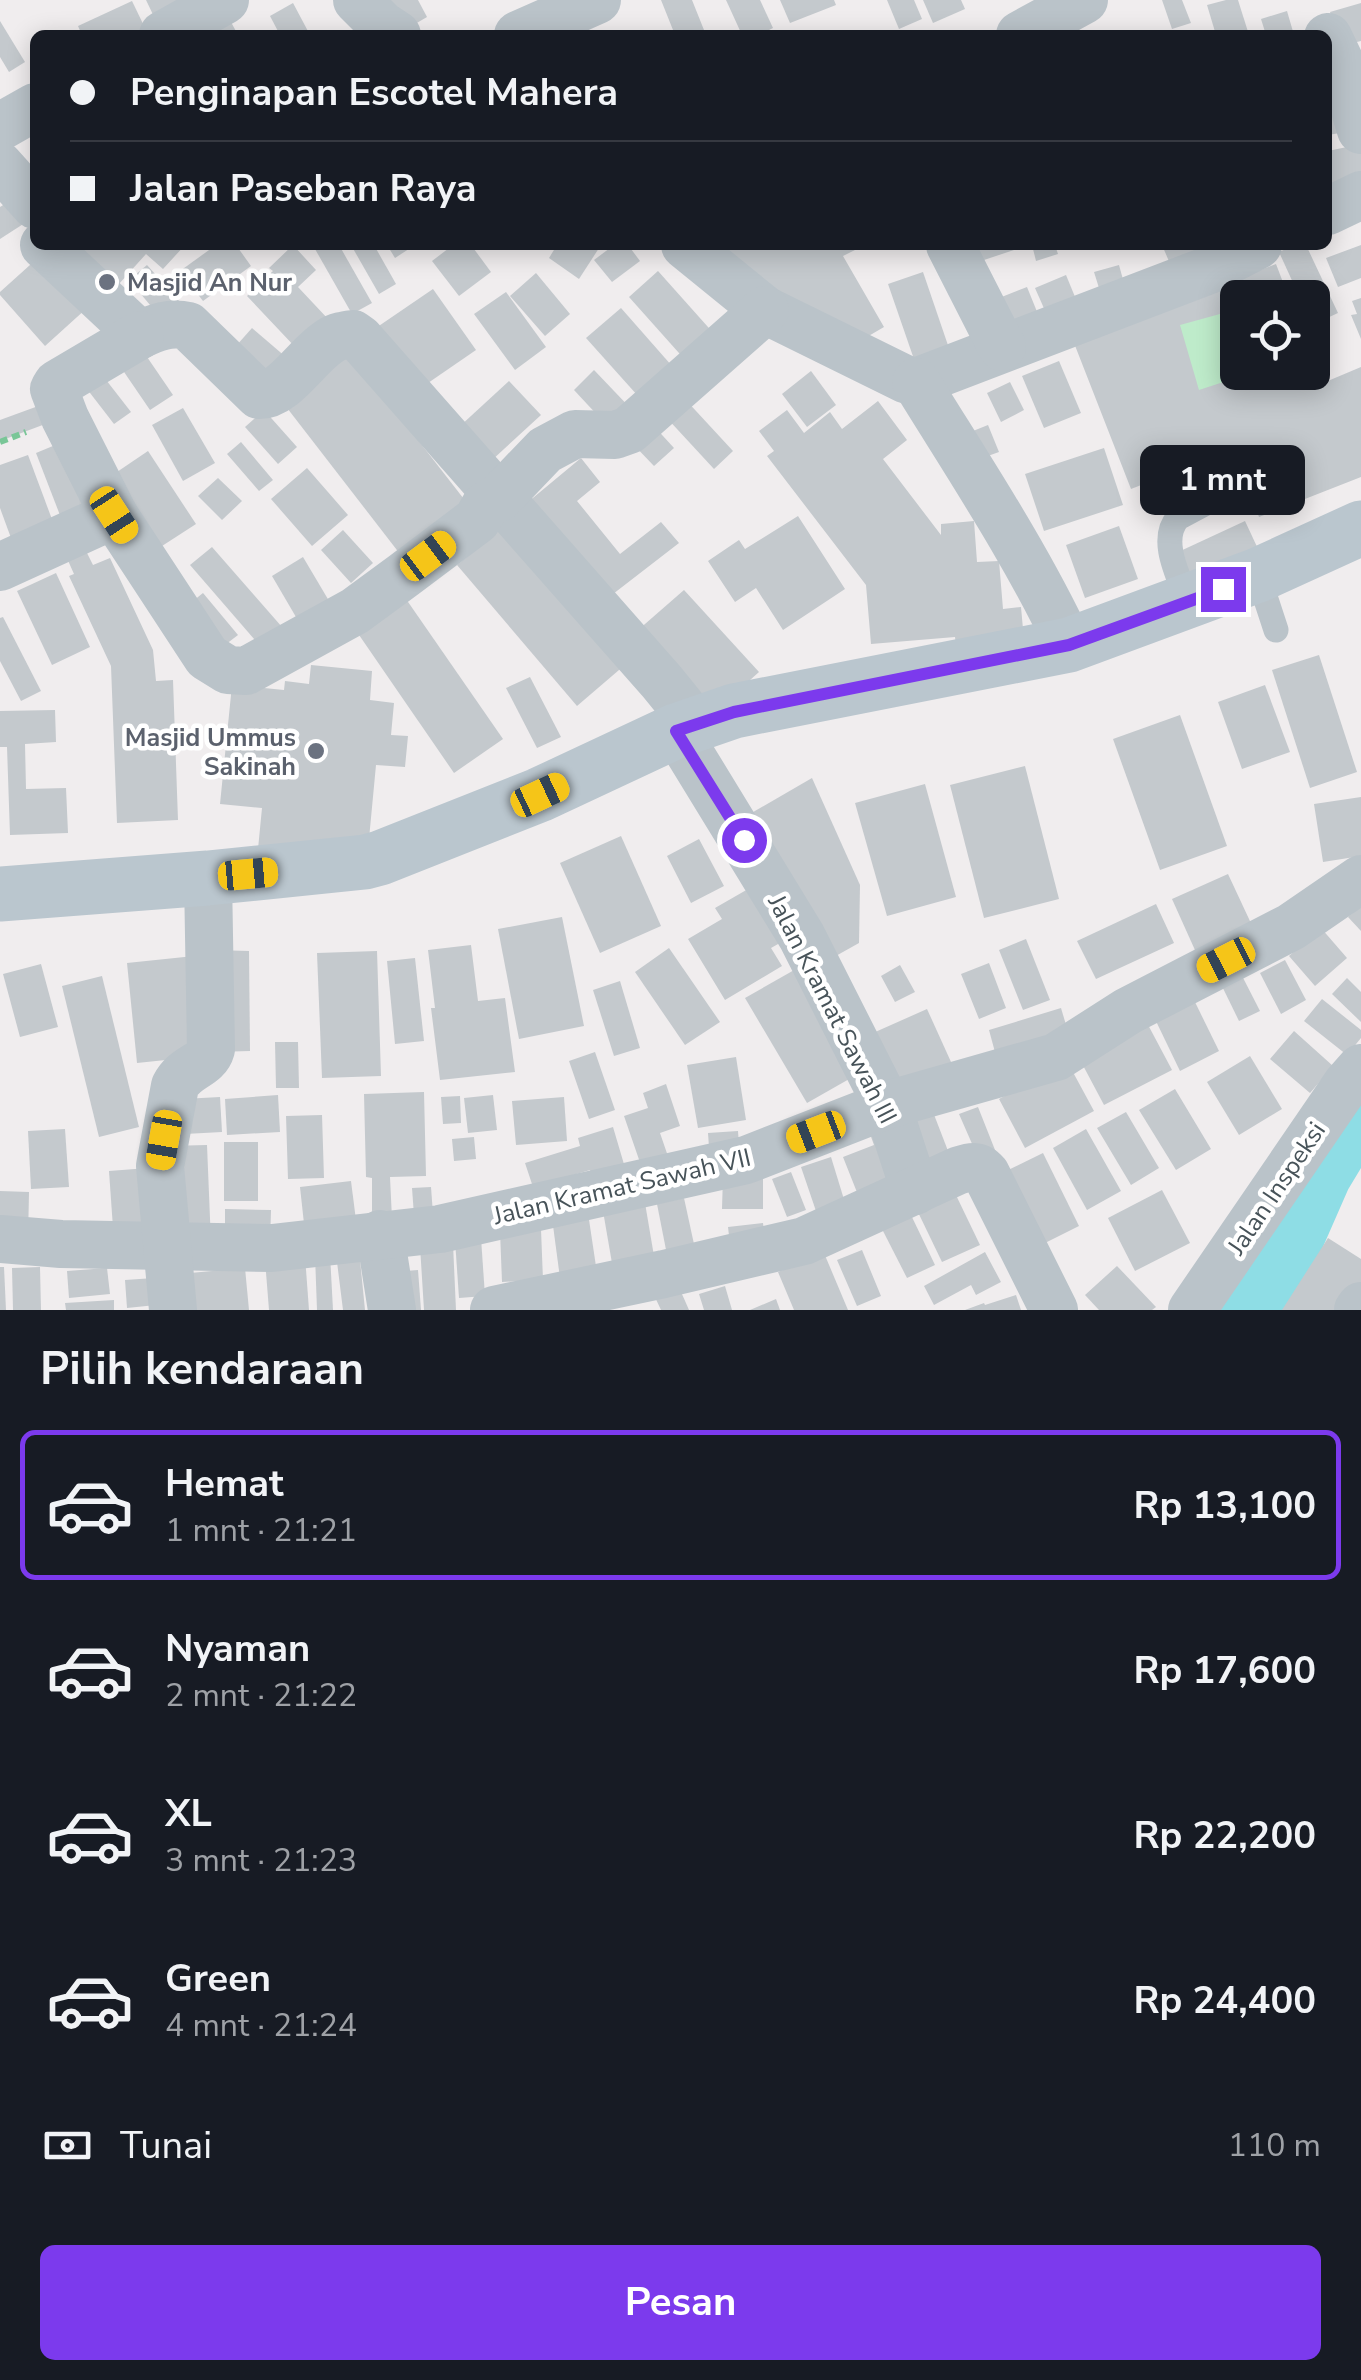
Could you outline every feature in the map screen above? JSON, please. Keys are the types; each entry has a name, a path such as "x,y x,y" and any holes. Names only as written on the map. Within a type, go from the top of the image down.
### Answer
{"main road":[{"path":"0,894 208,878 380,858 540,795 686,727 734,712 1069,645 1258,575 1361,528"}],"street":[{"path":"172,30 225,0"},
{"path":"357,0 390,30"},
{"path":"529,30 597,0"},
{"path":"1029,30 1084,0"},
{"path":"1308,0 1322,30"},
{"path":"1332,54 1361,130"},
{"path":"0,127 30,111"},
{"path":"0,166 30,199"},
{"path":"1332,210 1361,195"},
{"path":"49,250 140,335 56,384 55,395 65,418 114,515 208,657 238,672 246,672 355,611 477,520 486,506 500,497 545,450 574,434 615,435 630,430 765,310"},
{"path":"691,250 765,310 916,382 1208,270 1248,250"},
{"path":"953,250 1002,348"},
{"name":"Jalan Kramat Sawah III","path":"140,335 175,323 188,326 251,390 265,396 327,342 354,334 500,497 686,727 706,776 802,937 887,1105 915,1190"},
{"path":"916,382 1020,550 1069,645"},
{"path":"0,567 114,515"},
{"path":"173,1310 160,1166 174,1086 180,1075 206,1060 211,1049 208,878"},
{"name":"Jalan Kramat Sawah VII","path":"0,1239 272,1248 440,1229 746,1160 887,1105 1056,1057 1128,1011 1291,927 1361,879"},
{"name":"Jalan Inspeksi","path":"1192,1310 1361,1068"},
{"path":"494,1310 804,1241 974,1166 986,1174 1054,1310"},
{"path":"380,1234 392,1310"}],"lane":[{"path":"1188,602 1174,560 1172,525 1236,487"},
{"path":"1258,575 1276,630"}],"green space":[{"path":"1220,301 1220,390 1242,390 1170,422 1152,312"}],"building":[{"path":"146,0 180,0 157,23"},
{"path":"378,0 418,0 427,17 402,30"},
{"path":"661,0 692,0 704,30 673,30"},
{"path":"726,0 760,0 773,28 740,30"},
{"path":"780,0 834,0 836,5 790,23"},
{"path":"887,0 914,0 922,19 899,29"},
{"path":"923,0 961,0 965,9 933,23"},
{"path":"1162,0 1182,0 1191,23 1172,29"},
{"path":"1238,0 1247,30 1214,30 1207,5"},
{"path":"132,1 146,30 80,30 78,26"},
{"path":"293,3 307,30 277,30 270,16"},
{"path":"1361,3 1361,41 1340,46 1330,12"},
{"path":"1287,11 1293,30 1264,30 1261,19"},
{"path":"0,21 25,62 9,72 0,57"},
{"path":"231,22 235,30 217,30"},
{"path":"1332,98 1346,132 1332,134"},
{"path":"1361,144 1361,187 1332,194 1332,150"},
{"path":"16,197 30,220 0,239 0,207"},
{"path":"1361,245 1361,278 1338,287 1326,258"},
{"name":"Masjid An Nur","path":"60,250 180,250 163,269 146,254 109,295"},
{"path":"209,250 240,250 251,266 203,301 180,271"},
{"path":"288,250 298,250 316,270 298,287 329,320 297,349 247,296 273,271 269,268"},
{"path":"316,250 342,250 372,303 352,314"},
{"path":"354,250 377,250 396,284 379,294"},
{"path":"390,250 407,250 395,258"},
{"path":"446,250 475,250 491,272 459,296 432,261"},
{"path":"554,250 598,250 579,279 549,258"},
{"path":"607,250 632,250 640,261 612,282 594,260"},
{"path":"728,250 855,250 843,256 884,327 860,341 830,340"},
{"path":"964,250 1014,250 969,265"},
{"path":"1033,250 1057,250 1058,254 1036,261"},
{"path":"1164,250 1213,250 1174,273"},
{"path":"1308,250 1322,280 1292,280 1279,252"},
{"path":"40,256 87,308 45,346 0,295"},
{"path":"1276,264 1282,280 1235,280"},
{"path":"147,265 180,302 161,318 129,280"},
{"path":"1119,265 1127,294 1103,301 1094,272"},
{"path":"658,271 716,336 687,362 629,297"},
{"path":"923,272 952,357 917,368 888,284"},
{"path":"536,273 570,314 545,336 510,296"},
{"path":"1066,275 1080,309 1050,322 1035,288"},
{"path":"1220,286 1220,314 1180,325 1199,390 1220,383 1220,390 1330,390 1330,380 1361,367 1361,477 1259,517 1233,449 1131,489 1074,343"},
{"path":"1027,287 1044,329 1007,344 989,302"},
{"path":"433,289 476,350 412,394 370,332"},
{"path":"506,292 546,347 515,370 474,314"},
{"path":"1330,296 1338,313 1330,317"},
{"path":"1361,298 1361,339 1351,315 1357,314 1352,301"},
{"path":"621,308 672,366 638,396 586,338"},
{"path":"252,328 294,364 278,382 236,346"},
{"path":"145,354 173,395 150,410 122,369"},
{"path":"351,354 467,503 400,554 284,404"},
{"path":"1059,361 1081,413 1044,428 1022,376"},
{"path":"594,370 635,413 614,433 574,390"},
{"path":"811,371 836,405 807,427 782,394"},
{"path":"103,376 131,412 114,424 87,389"},
{"path":"509,381 541,415 491,461 459,427"},
{"path":"1010,382 1024,410 1001,422 987,393"},
{"path":"684,398 733,451 714,469 665,416"},
{"path":"878,401 907,440 883,459 941,535 941,524 974,521 977,562 999,561 1003,609 1021,607 1024,640 956,646 955,637 871,644 866,585 767,456 774,451 759,431 787,410 804,433 830,412 842,429"},
{"path":"41,405 48,423 0,441 0,420"},
{"path":"183,408 215,463 183,481 152,425"},
{"path":"264,410 297,447 278,464 245,427"},
{"path":"652,424 674,448 654,466 632,443"},
{"path":"988,425 999,452 968,463 958,437"},
{"path":"65,441 93,511 63,523 36,453"},
{"path":"241,442 273,480 259,491 227,454"},
{"path":"1104,448 1123,505 1044,531 1025,474"},
{"path":"148,451 196,524 162,546 114,474"},
{"path":"28,455 53,522 11,538 0,508 0,465"},
{"path":"581,458 600,482 577,501 620,554 661,522 679,543 613,594 522,507"},
{"path":"307,468 348,515 312,546 271,499"},
{"path":"218,478 242,501 222,520 198,496"},
{"path":"798,516 845,589 783,630 756,588 735,602 708,561 739,540 745,549"},
{"path":"1245,521 1259,551 1190,583 1176,553"},
{"path":"507,524 626,664 577,706 457,565"},
{"path":"1119,526 1138,579 1085,598 1066,545"},
{"path":"343,530 373,563 351,583 321,550"},
{"path":"84,547 93,565 110,558 153,650 156,681 173,680 178,820 117,823 111,666 69,576 74,574 66,556"},
{"path":"212,547 282,627 260,646 190,565"},
{"path":"303,557 335,611 303,629 272,576"},
{"path":"56,573 90,647 52,665 17,591"},
{"path":"684,590 759,672 712,714 637,631"},
{"path":"203,593 238,635 217,651 183,609"},
{"path":"406,599 503,739 454,773 357,632"},
{"path":"3,617 41,691 21,701 0,661"},
{"path":"1319,655 1357,772 1310,788 1272,670"},
{"name":"Masjid Ummus Sakinah","path":"311,665 372,671 370,700 394,703 391,735 408,736 405,767 376,765 367,860 258,849 262,808 220,804 232,685 284,690 285,681 309,684"},
{"path":"530,677 561,737 537,748 506,688"},
{"path":"1265,685 1290,752 1242,769 1218,702"},
{"path":"55,710 56,742 25,744 26,789 66,788 68,833 10,835 7,747 0,747 0,711"},
{"path":"1180,715 1227,846 1160,870 1113,739"},
{"path":"1025,766 1059,899 984,918 950,785"},
{"path":"812,778 860,885 859,943 834,957 748,815"},
{"path":"925,784 956,897 887,916 855,803"},
{"path":"1361,797 1361,856 1323,862 1314,804"},
{"path":"621,836 661,926 600,953 560,863"},
{"path":"699,839 724,886 691,903 667,856"},
{"path":"1228,874 1256,934 1199,959 1172,899"},
{"path":"762,881 794,935 771,948 782,966 725,1000 688,939 722,919 715,908"},
{"path":"1156,904 1174,943 1096,979 1077,941"},
{"path":"1361,906 1361,931 1348,917"},
{"path":"562,917 584,1026 519,1039 498,929"},
{"path":"1321,928 1347,958 1315,986 1289,956"},
{"path":"1026,939 1050,1000 1023,1010 999,950"},
{"path":"471,945 478,1001 505,998 515,1072 440,1080 428,950"},
{"path":"669,948 720,1022 685,1045 635,972"},
{"path":"214,950 249,951 250,1051 216,1052"},
{"path":"377,951 381,1076 322,1078 317,953"},
{"path":"194,956 204,1056 137,1063 127,963"},
{"path":"415,958 424,1041 395,1044 387,961"},
{"path":"1285,960 1306,1000 1281,1014 1260,973"},
{"path":"989,963 1006,1008 979,1019 961,974"},
{"path":"41,964 58,1027 20,1037 3,974"},
{"path":"900,965 915,992 895,1002 881,976"},
{"path":"1238,968 1260,1011 1239,1021 1218,978"},
{"path":"796,969 858,1074 807,1103 745,998"},
{"path":"102,976 139,1127 99,1137 62,986"},
{"path":"1347,978 1361,992 1361,1022 1332,994"},
{"path":"620,981 640,1048 614,1056 593,990"},
{"path":"1193,998 1219,1051 1180,1071 1154,1017"},
{"path":"1322,999 1361,1030 1361,1038 1347,1055 1304,1021"},
{"path":"1061,1008 1072,1045 999,1067 989,1030"},
{"path":"927,1009 956,1073 902,1097 873,1033"},
{"path":"1146,1021 1172,1070 1104,1105 1078,1056"},
{"path":"1294,1031 1333,1066 1310,1093 1270,1059"},
{"path":"275,1042 298,1042 299,1088 276,1088"},
{"path":"595,1052 615,1110 589,1119 569,1061"},
{"path":"1250,1056 1282,1109 1239,1135 1207,1082"},
{"path":"736,1057 746,1120 698,1128 687,1065"},
{"path":"1068,1063 1094,1111 1025,1148 999,1099"},
{"path":"666,1084 680,1126 660,1133 672,1168 645,1177 624,1116 648,1108 643,1093"},
{"path":"1175,1089 1211,1149 1176,1170 1139,1110"},
{"path":"424,1092 426,1176 390,1177 392,1219 372,1219 372,1178 366,1177 364,1094"},
{"path":"278,1095 280,1132 227,1135 225,1099"},
{"path":"493,1095 497,1130 468,1133 464,1098"},
{"path":"460,1096 461,1123 443,1124 441,1097"},
{"path":"220,1097 222,1132 185,1134 183,1099"},
{"path":"564,1097 567,1141 516,1145 512,1101"},
{"path":"978,1107 997,1155 980,1162 959,1114"},
{"path":"933,1112 955,1169 928,1179 907,1123"},
{"path":"1126,1112 1159,1168 1131,1185 1097,1128"},
{"path":"322,1115 324,1178 288,1179 286,1116"},
{"path":"613,1127 626,1171 593,1181 590,1170 533,1187 525,1163 580,1146 578,1138"},
{"path":"889,1127 893,1199 864,1210 843,1157 874,1145 870,1134"},
{"path":"65,1129 69,1187 31,1189 28,1131"},
{"path":"1086,1129 1121,1191 1087,1210 1053,1148"},
{"path":"738,1131 740,1159 710,1161 708,1133"},
{"path":"474,1137 476,1159 454,1161 452,1139"},
{"path":"224,1142 258,1142 258,1201 224,1201"},
{"path":"207,1145 211,1243 172,1244 168,1146"},
{"path":"1043,1153 1079,1226 1039,1246 1002,1173"},
{"path":"831,1157 846,1206 817,1214 801,1167"},
{"path":"148,1168 152,1225 113,1228 109,1171"},
{"path":"791,1172 806,1210 787,1217 772,1179"},
{"path":"723,1175 763,1176 763,1209 722,1209"},
{"path":"351,1181 358,1236 306,1242 300,1187"},
{"path":"431,1187 434,1228 415,1229 412,1188"},
{"path":"1162,1190 1190,1243 1135,1271 1108,1218"},
{"path":"0,1191 29,1192 28,1239 0,1239"},
{"path":"954,1191 980,1245 942,1262 916,1208"},
{"path":"684,1198 697,1258 669,1265 657,1204"},
{"path":"645,1203 655,1262 613,1269 603,1211"},
{"path":"225,1209 271,1210 270,1242 225,1241"},
{"path":"588,1213 597,1273 560,1278 552,1218"},
{"path":"911,1215 935,1265 907,1278 882,1229"},
{"path":"763,1223 766,1249 731,1253 728,1227"},
{"path":"541,1229 543,1280 502,1282 500,1231"},
{"path":"481,1238 485,1296 459,1298 455,1240"},
{"path":"1328,1238 1361,1259 1361,1295 1351,1310 1282,1310"},
{"path":"453,1244 456,1310 424,1310 420,1246"},
{"path":"862,1250 881,1296 857,1306 837,1260"},
{"path":"985,1252 1001,1282 976,1295 971,1285 934,1305 924,1286"},
{"path":"824,1253 848,1310 794,1310 778,1272"},
{"path":"330,1254 333,1310 317,1310 315,1255"},
{"path":"305,1256 309,1310 269,1310 265,1260"},
{"path":"360,1260 365,1310 343,1310 337,1262"},
{"path":"1117,1266 1156,1307 1099,1310 1085,1295"},
{"path":"0,1267 4,1267 6,1310 0,1310"},
{"path":"40,1267 41,1310 13,1310 12,1268"},
{"path":"107,1268 110,1294 69,1298 67,1271"},
{"path":"245,1268 249,1310 182,1310 179,1274"},
{"path":"418,1270 421,1310 395,1310 392,1272"},
{"path":"154,1278 156,1305 127,1308 125,1280"},
{"path":"678,1285 689,1310 661,1310 654,1295"},
{"path":"725,1286 732,1310 704,1310 699,1294"},
{"path":"1016,1295 1021,1310 965,1310 984,1303"},
{"path":"776,1299 780,1310 750,1310"},
{"path":"114,1300 114,1310 66,1310 65,1303"}],"waterway":[{"path":"1256,1310 1316,1173 1361,1098"}],"place":[{"name":"Masjid An Nur","path":"107,282"},
{"name":"Masjid Ummus Sakinah","path":"316,751"}],"route":[{"path":"744,840 676,731 734,712 1069,645 1223,589"}]}
